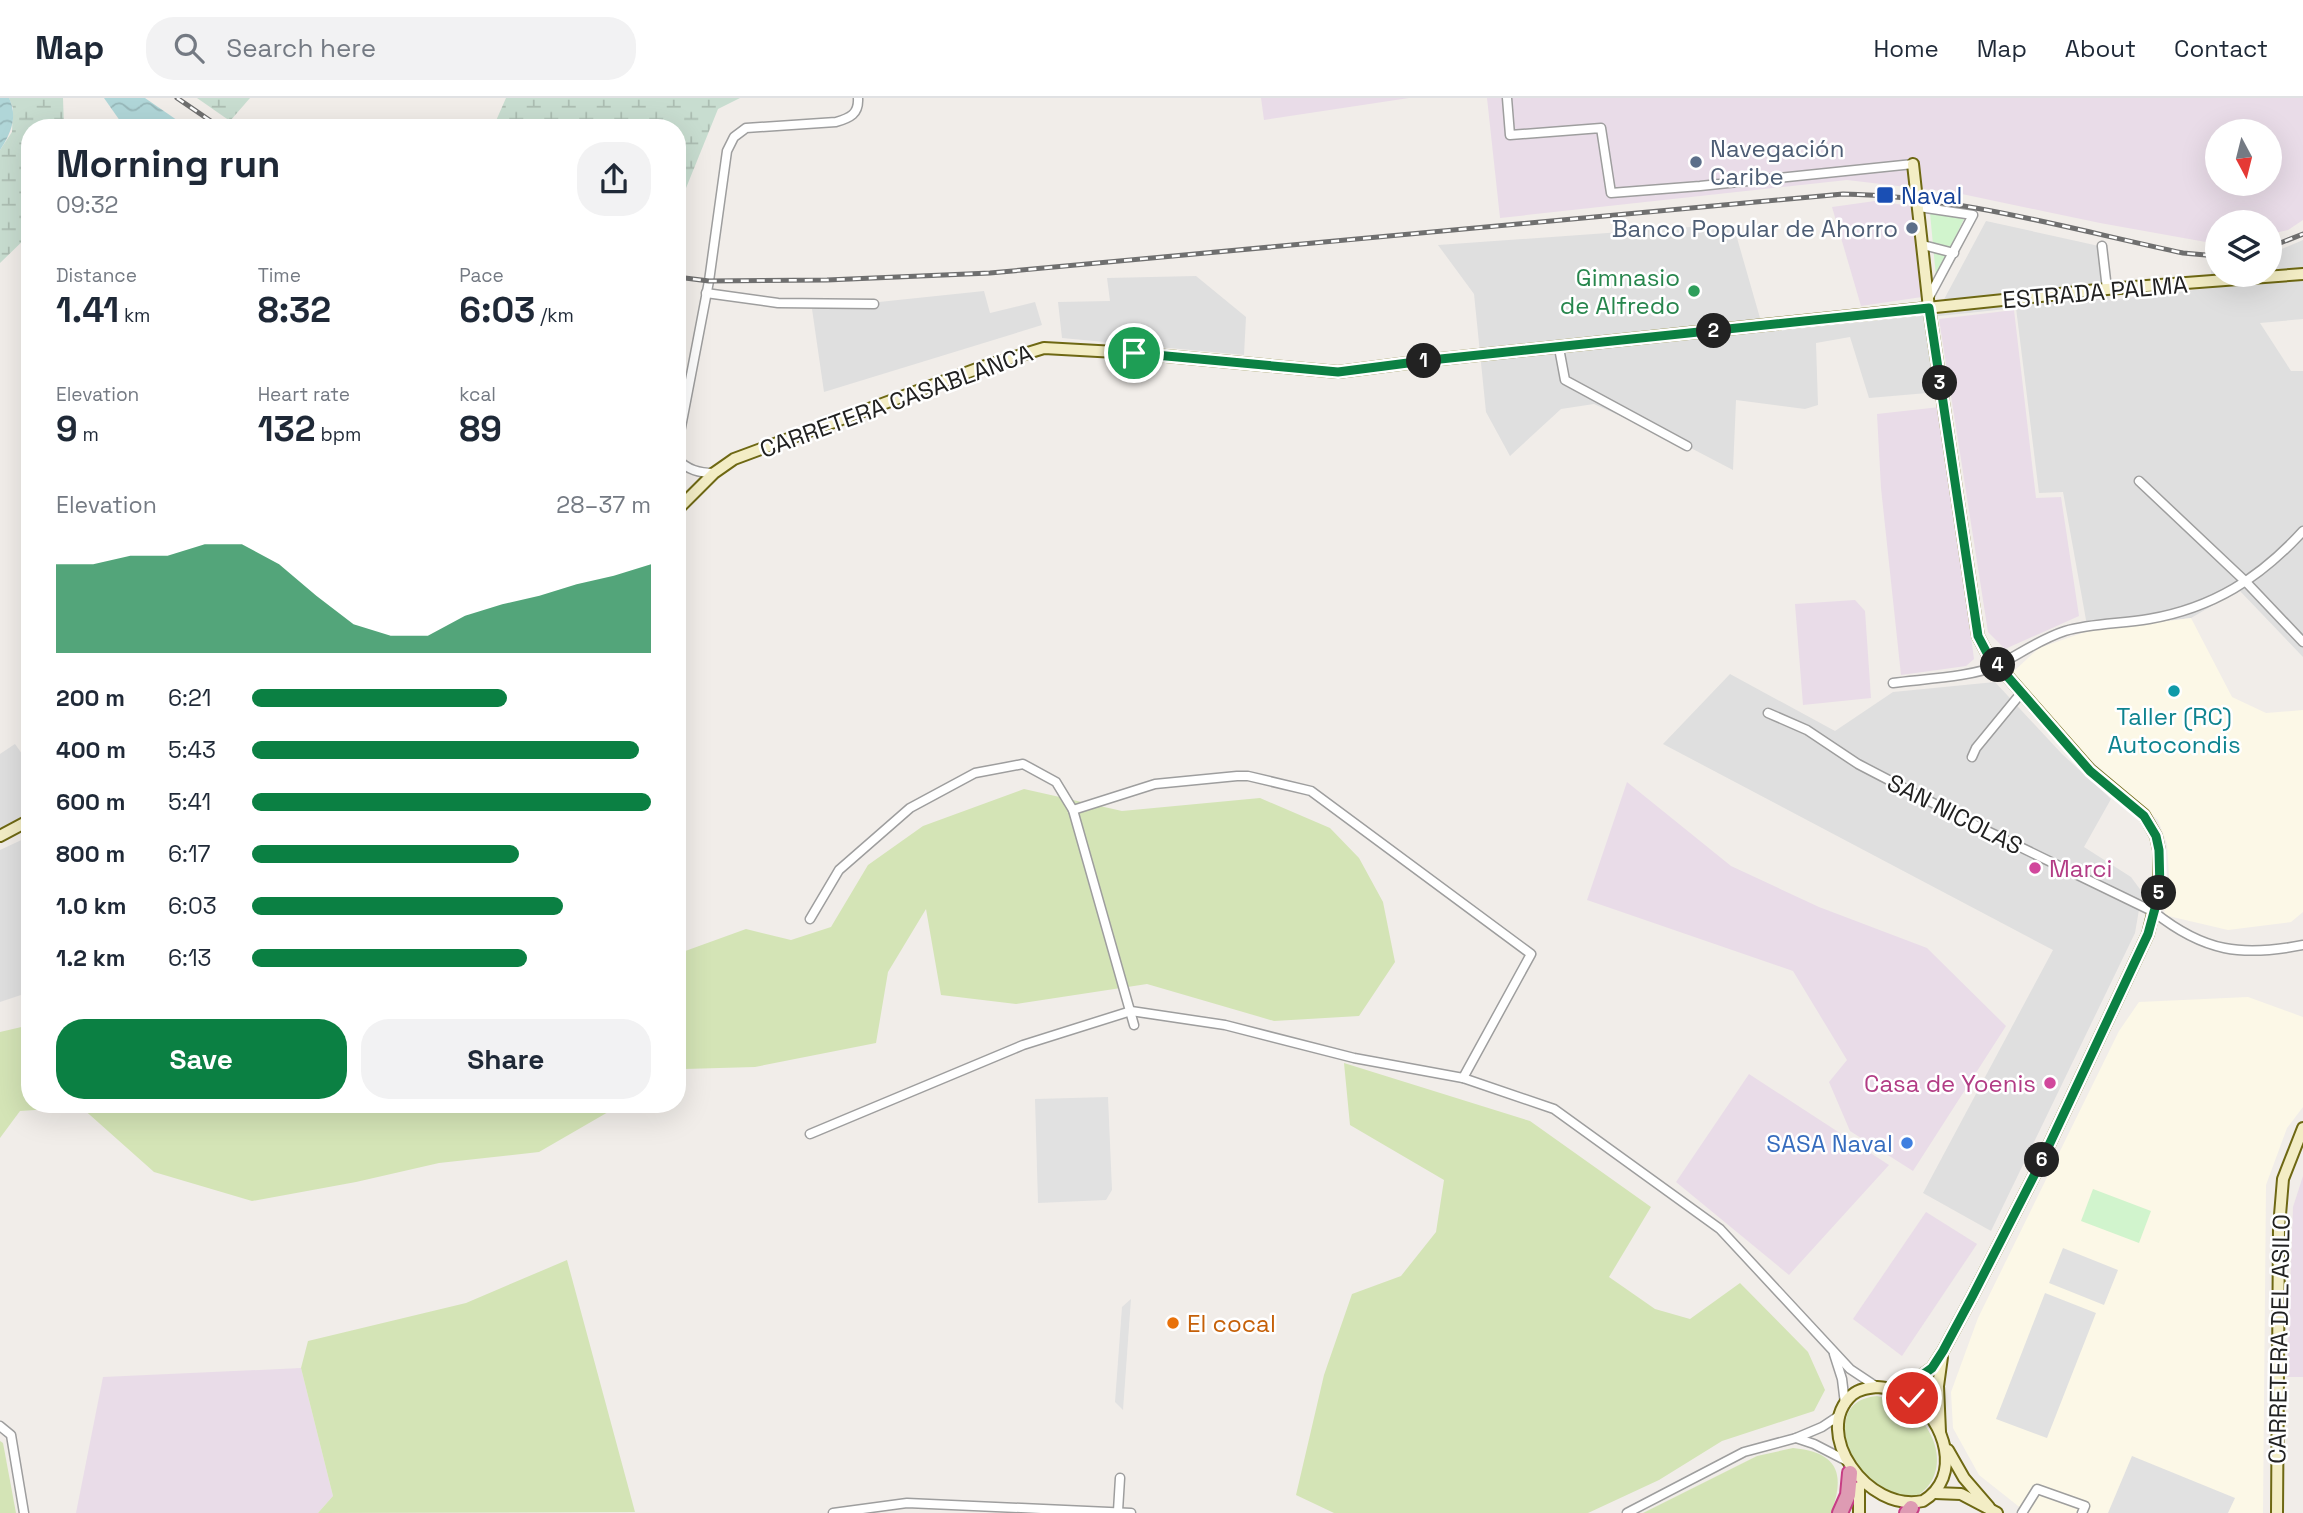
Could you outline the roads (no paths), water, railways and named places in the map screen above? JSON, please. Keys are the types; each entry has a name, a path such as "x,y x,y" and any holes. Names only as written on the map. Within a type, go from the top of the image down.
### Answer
{"highway":[{"path":"1840,1513 1848,1495 1847,1466"}],"main road":[{"path":"1891,1389 1923,1375 1943,1351 2042,1160 2148,934 2160,890 2157,843 2151,825 2090,771 1987,653 1978,636 1929,304 1913,164"},
{"name":"ESTRADA PALMA","path":"1929,304 2303,274"},
{"name":"CARRETERA CASABLANCA","path":"686,501 734,459 982,367 1044,348 1134,353 1338,372 1929,304"},
{"path":"0,836 21,825"},
{"name":"CARRETERA DEL ASILO","path":"2277,1513 2279,1227 2283,1178 2303,1128"},
{"path":"1943,1351 1938,1386 1942,1439 1947,1455 1943,1482 1935,1493 1904,1510 1877,1501 1858,1487 1847,1466 1839,1436 1840,1415 1845,1404 1860,1390 1877,1387 1891,1389 1920,1404 1942,1439 1964,1478 1993,1510"},
{"path":"1858,1487 1858,1513"},
{"path":"1935,1493 1961,1494 1993,1510"}],"street":[{"path":"686,400 706,293 727,150 734,137 746,128 836,122 854,115 858,98"},
{"path":"1507,98 1510,135 1601,128 1611,192 1700,186 1913,164"},
{"path":"1919,207 1973,215 1929,304"},
{"path":"1923,245 1954,253"},
{"path":"2102,246 2107,289"},
{"path":"706,293 778,303 874,304"},
{"path":"1559,348 1565,380 1687,446"},
{"path":"686,468 715,473"},
{"path":"2139,481 2246,582 2303,642"},
{"path":"1893,683 1979,671 1997,665 2062,632 2097,623 2146,619 2189,610 2246,582 2269,566 2303,531"},
{"path":"1972,757 1976,748 2022,692"},
{"name":"SAN NICOLAS","path":"1768,713 1807,730 1858,764 1969,822 2154,912 2175,929 2232,951 2249,952 2303,945"},
{"path":"810,919 839,870 910,808 975,773 1023,764 1056,782 1073,810 1133,1025"},
{"path":"1073,810 1155,784 1237,776 1248,776 1311,791 1531,954 1463,1078"},
{"path":"810,1134 1023,1045 1131,1011 1226,1025 1354,1058 1463,1078 1554,1109 1720,1229 1850,1369 1877,1387"},
{"path":"1829,1345 1838,1364 1845,1404"},
{"path":"1628,1513 1744,1452 1796,1438 1822,1427 1840,1415"},
{"path":"0,1426 11,1435 24,1513"},
{"path":"1796,1438 1814,1444 1847,1466"},
{"path":"1118,1511 1120,1478"},
{"path":"2022,1513 2037,1489 2085,1506 2082,1513"},
{"path":"833,1513 907,1503 1131,1513"}],"water":[{"path":"0,98 9,98 13,118 10,131 0,150"},
{"path":"104,98 145,98 175,119 119,119"}],"railway":[{"path":"177,98 208,119"},
{"path":"686,278 709,281 827,280 990,273 1843,194 1886,196 1971,207 2183,253 2205,255"},
{"path":"2282,242 2303,234"}],"place":[{"name":"Navegación Caribe","path":"1696,162"},
{"name":"Naval","path":"1885,195"},
{"name":"Banco Popular de Ahorro","path":"1912,228"},
{"name":"Gimnasio de Alfredo","path":"1694,291"},
{"name":"Taller (RC) Autocondis","path":"2174,691"},
{"name":"Marci","path":"2035,868"},
{"name":"Casa de Yoenis","path":"2050,1083"},
{"name":"SASA Naval","path":"1907,1143"},
{"name":"El cocal","path":"1173,1323"}]}
